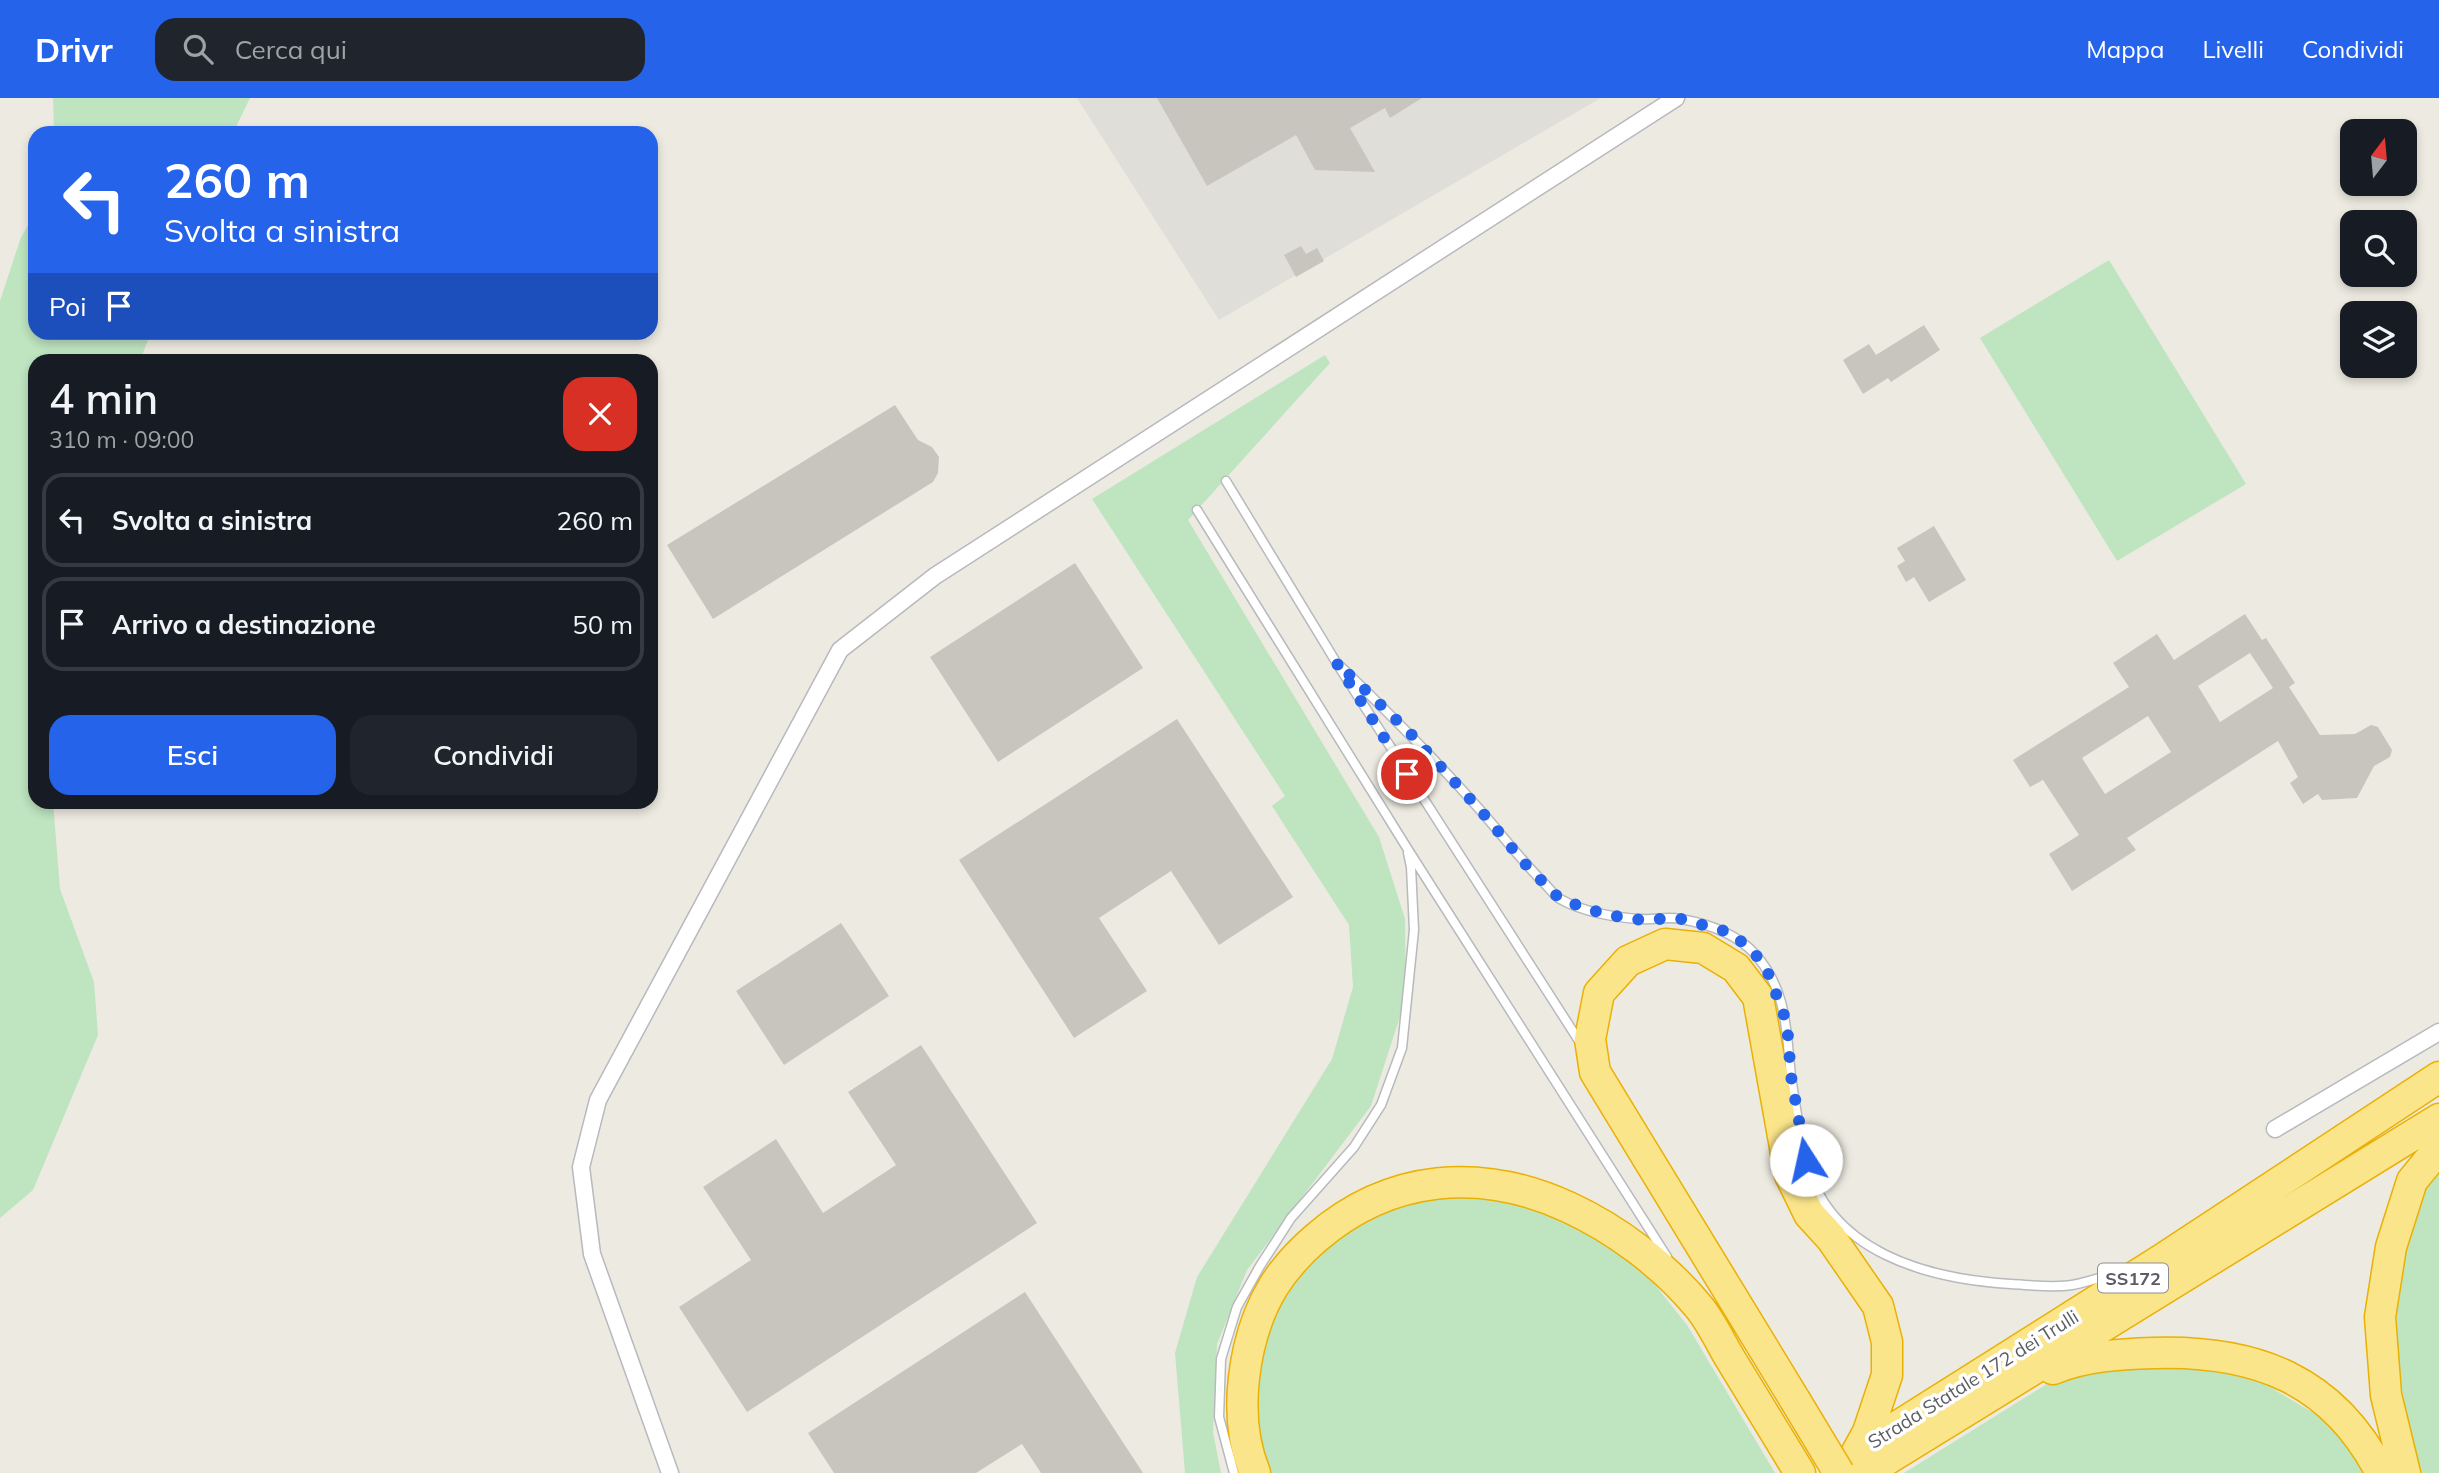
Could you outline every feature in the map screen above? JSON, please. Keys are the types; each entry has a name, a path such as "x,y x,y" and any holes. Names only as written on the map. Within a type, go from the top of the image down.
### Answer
{"highway":[{"path":"1665,944 1703,948 1735,968 1758,998 1790,1175 1809,1214 1831,1238 1878,1306 1886,1342 1887,1375 1854,1466 1794,1401 1595,1072 1594,1065 1590,1039 1599,993 1628,961 1665,944"},
{"name":"Strada Statale 172 dei Trulli","path":"1854,1466 2439,1077"},
{"name":"Strada Statale 172 dei Trulli","path":"1822,1473 1854,1466 1992,1395 2439,1119"},
{"path":"2405,1473 2386,1395 2380,1317 2390,1247 2412,1181 2439,1148"},
{"path":"1255,1473 1249,1459 1243,1422 1242,1390 1261,1306 1278,1279 1297,1254 1355,1208 1388,1194 1422,1185 1462,1182 1502,1186 1569,1207 1613,1233 1666,1273 1699,1307 1800,1473"},
{"path":"1992,1395 2065,1365 2093,1357 2167,1352 2230,1356 2265,1367 2297,1382 2324,1400 2350,1425 2381,1473"}],"street":[{"path":"670,1473 592,1254 581,1167 598,1100 840,650 935,576 1676,98"},
{"path":"2275,1129 2439,1032"}],"lane":[{"path":"1226,481 1336,662 1594,1065"},
{"path":"1198,510 1407,848 1699,1307"},
{"path":"1336,662 1410,733 1527,866 1559,898 1616,916 1642,920 1678,918 1732,933 1756,955 1769,975 1787,1023 1791,1076 1813,1185 1835,1220 1861,1240 1898,1261 1926,1272 1962,1280 2000,1284 2071,1285 2161,1260"},
{"path":"1234,1473 1219,1418 1221,1359 1237,1307 1291,1217 1354,1147 1381,1105 1402,1048 1414,930 1411,867 1407,848"}],"shaded area":[{"path":"1077,98 1601,98 1219,320"}],"green space":[{"path":"53,98 250,98 236,126 54,126"},
{"path":"28,226 28,340 148,340 142,354 28,354 28,809 54,809 60,889 94,982 98,1035 33,1190 0,1218 0,301 21,237"},
{"path":"2109,260 2246,484 2117,561 1980,338"},
{"path":"1325,355 1330,363 1188,520 1379,837 1405,919 1406,998 1371,1106 1247,1270 1217,1344 1213,1432 1221,1473 1185,1473 1175,1353 1197,1277 1332,1059 1353,987 1349,925 1272,806 1285,796 1092,499"},
{"path":"2439,1157 2439,1473 2414,1473 2386,1322 2397,1240"},
{"path":"1495,1192 1579,1222 1644,1271 1687,1325 1775,1473 1264,1473 1250,1391 1273,1306 1313,1251 1410,1195"},
{"path":"2106,1365 2240,1369 2340,1429 2369,1473 1904,1473 2047,1384"}],"building":[{"path":"1157,98 1422,98 1390,118 1385,108 1350,128 1375,172 1315,170 1296,135 1207,186"},
{"path":"1301,246 1306,254 1317,248 1324,261 1296,277 1284,255"},
{"path":"1924,325 1940,350 1891,382 1888,378 1863,394 1843,360 1869,344 1876,355"},
{"path":"895,405 918,440 932,447 939,457 938,473 933,482 713,619 667,545"},
{"path":"1934,526 1966,580 1929,602 1914,577 1906,582 1897,566 1905,561 1897,548"},
{"path":"1075,563 1143,668 998,762 930,657"},
{"path":"2245,614 2262,640 2266,638 2295,683 2289,687 2320,735 2355,734 2371,725 2378,727 2392,750 2390,757 2374,766 2357,798 2322,800 2318,794 2303,804 2290,783 2298,777 2278,741 2127,838 2136,850 2072,891 2049,854 2079,835 2043,780 2030,787 2013,760 2129,687 2113,663 2157,634 2174,660","holes":["2250,653 2273,688 2220,722 2198,686","2148,716 2171,752 2105,794 2082,758"]},
{"path":"1177,719 1293,897 1219,945 1171,871 1099,918 1147,991 1074,1038 959,860"},
{"path":"841,923 889,996 784,1065 736,991"},
{"path":"921,1045 1037,1223 747,1412 679,1307 751,1260 703,1187 776,1139 823,1213 896,1165 848,1092"},
{"path":"1025,1292 1143,1473 1041,1473 1022,1444 976,1473 834,1473 808,1433"}],"route":[{"path":"1407,774 1336,662 1410,733 1527,866 1559,898 1616,916 1642,920 1678,918 1732,933 1756,955 1779,996 1787,1023 1791,1076 1806,1160"}]}
